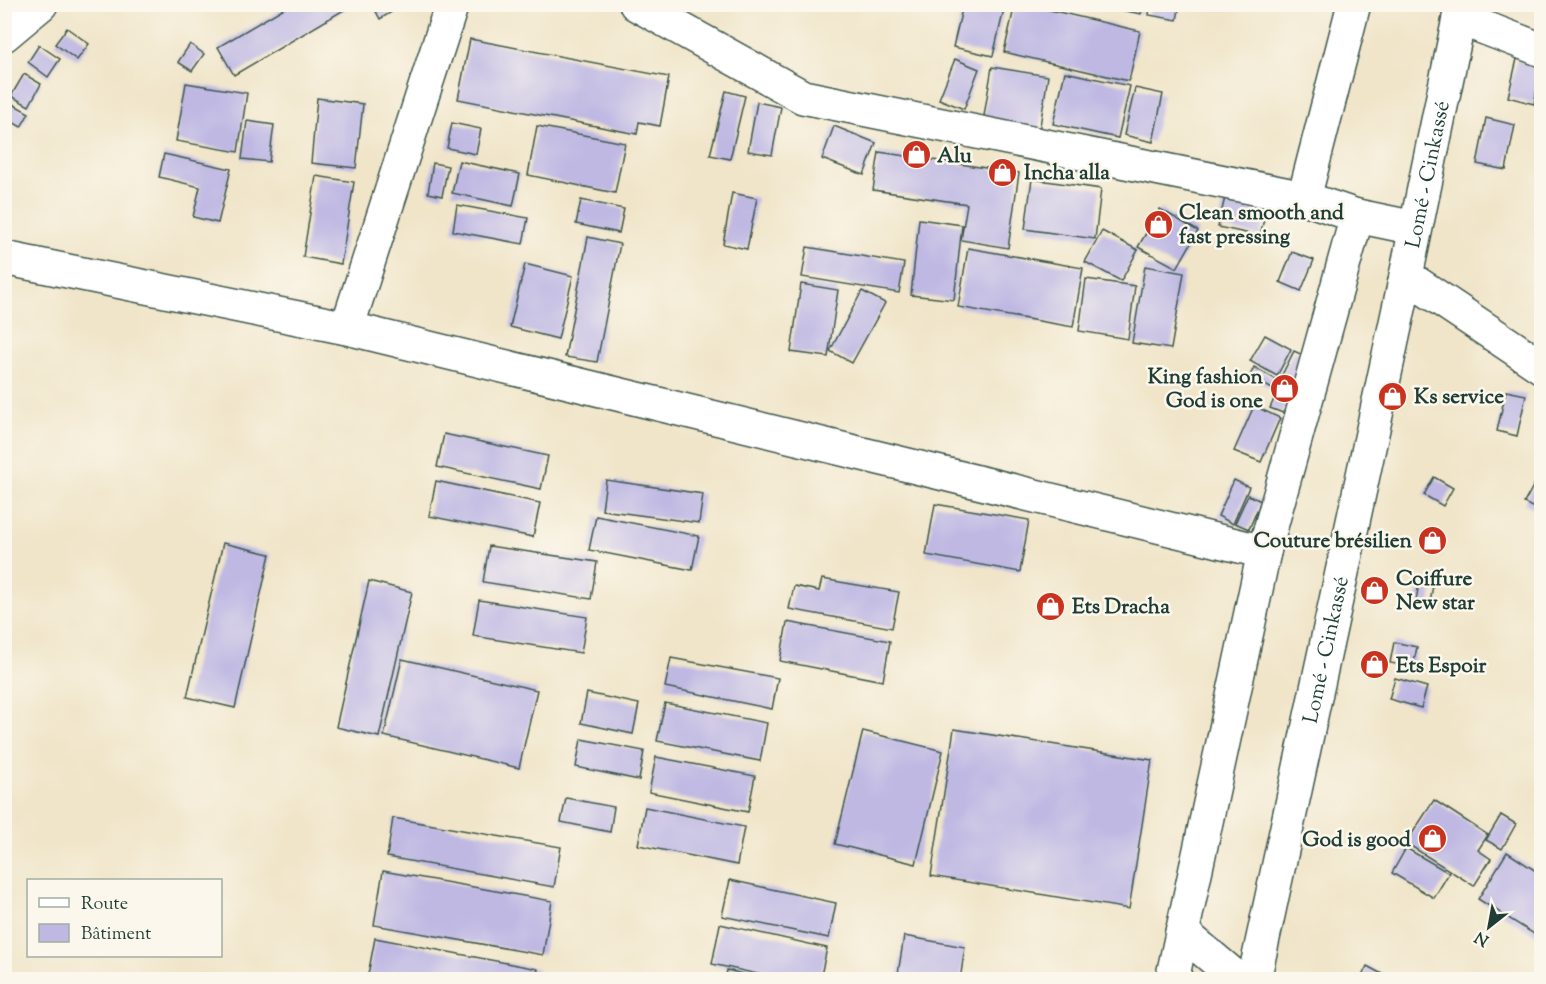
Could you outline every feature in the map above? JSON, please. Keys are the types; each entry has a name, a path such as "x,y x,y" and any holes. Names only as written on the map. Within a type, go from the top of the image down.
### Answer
{"main road":[{"path":"4,35 41,4"},
{"path":"347,328 452,4"},
{"path":"636,4 803,97 1304,198 1357,216 1415,228"},
{"path":"1304,198 1354,4"},
{"path":"1460,11 1542,50"},
{"name":"Lomé - Cinkassé","path":"1254,980 1406,276 1460,11"},
{"path":"1172,980 1264,552 1357,216"},
{"path":"4,258 347,328 1264,552"},
{"path":"1406,276 1542,367"},
{"path":"1182,932 1239,980"}],"building":[{"path":"291,4 354,4 234,75 218,47"},
{"path":"372,4 405,4 380,19"},
{"path":"1015,4 1024,4 1140,31 1129,81 1004,52"},
{"path":"1150,4 1180,4 1177,20 1149,15"},
{"path":"963,5 1005,5 993,56 953,47"},
{"path":"1094,5 1143,5 1141,14"},
{"path":"67,28 89,44 77,60 55,44"},
{"path":"470,39 669,77 660,126 639,122 637,134 458,99"},
{"path":"190,44 204,54 192,71 178,62"},
{"path":"39,45 60,59 48,77 28,62"},
{"path":"955,59 979,69 964,109 939,99"},
{"path":"1517,59 1542,65 1534,104 1508,97"},
{"path":"992,67 1048,76 1039,132 983,122"},
{"path":"1065,72 1130,86 1118,138 1053,124"},
{"path":"24,74 41,84 29,106 11,96"},
{"path":"186,83 247,93 238,152 176,141"},
{"path":"1135,88 1163,94 1153,142 1124,135"},
{"path":"726,91 745,96 730,159 710,155"},
{"path":"317,98 363,104 356,168 311,163"},
{"path":"757,102 781,107 772,155 748,151"},
{"path":"11,103 29,113 21,127 4,117"},
{"path":"1486,118 1515,125 1506,170 1477,164"},
{"path":"247,121 274,125 269,162 242,159"},
{"path":"452,123 481,129 476,154 447,148"},
{"path":"537,126 625,143 615,193 528,175"},
{"path":"834,126 876,143 864,175 822,159"},
{"path":"879,152 1019,173 1008,248 961,240 967,204 873,190"},
{"path":"164,154 231,169 218,223 193,217 200,187 159,177"},
{"path":"459,161 520,174 513,206 452,193"},
{"path":"433,163 448,166 442,196 428,193"},
{"path":"316,176 354,182 341,264 303,257"},
{"path":"1032,179 1101,189 1095,239 1025,229"},
{"path":"732,193 757,198 747,249 723,244"},
{"path":"1226,193 1268,202 1260,236 1218,227"},
{"path":"581,200 624,209 619,233 576,224"},
{"path":"457,205 528,218 523,244 453,231"},
{"path":"1160,209 1198,231 1177,268 1138,247"},
{"path":"919,219 962,225 954,300 911,295"},
{"path":"1102,231 1138,250 1121,281 1085,262"},
{"path":"588,237 620,244 597,362 565,357"},
{"path":"807,247 904,263 899,293 802,277"},
{"path":"968,248 1083,268 1073,327 958,307"},
{"path":"1292,252 1314,260 1301,291 1280,282"},
{"path":"525,264 573,276 558,339 510,327"},
{"path":"1145,266 1184,273 1171,349 1132,343"},
{"path":"1086,279 1135,286 1128,339 1079,331"},
{"path":"801,284 838,290 828,357 791,352"},
{"path":"862,291 885,303 852,363 830,351"},
{"path":"1265,335 1291,349 1277,376 1250,361"},
{"path":"1294,351 1307,357 1294,383 1281,377"},
{"path":"1254,367 1277,380 1272,389 1250,376"},
{"path":"1281,384 1294,389 1283,413 1270,408"},
{"path":"1506,391 1526,395 1517,436 1497,431"},
{"path":"1254,406 1280,418 1261,462 1234,451"},
{"path":"444,434 548,456 541,489 437,467"},
{"path":"1542,470 1542,512 1524,503"},
{"path":"1434,477 1453,488 1443,506 1424,495"},
{"path":"606,480 703,494 699,523 602,510"},
{"path":"1234,480 1249,487 1233,524 1218,516"},
{"path":"436,481 540,503 533,537 429,516"},
{"path":"1248,495 1261,501 1249,529 1235,523"},
{"path":"935,504 1029,520 1020,572 926,555"},
{"path":"596,516 699,536 692,570 589,550"},
{"path":"223,543 270,554 235,708 187,697"},
{"path":"489,546 597,562 591,599 483,582"},
{"path":"822,579 899,592 892,628 789,609 794,586 819,591"},
{"path":"369,581 412,592 379,737 336,727"},
{"path":"1419,583 1433,585 1430,603 1416,601"},
{"path":"479,600 587,617 581,653 473,636"},
{"path":"787,622 890,641 883,681 780,661"},
{"path":"1394,642 1417,647 1413,667 1390,663"},
{"path":"671,658 778,678 772,709 665,687"},
{"path":"402,659 537,690 519,768 384,736"},
{"path":"1395,678 1427,687 1421,708 1389,699"},
{"path":"587,693 639,704 633,734 581,723"},
{"path":"665,703 767,723 760,761 657,741"},
{"path":"954,729 1152,760 1129,909 931,876"},
{"path":"863,731 943,751 916,864 835,844"},
{"path":"581,739 644,751 639,780 576,767"},
{"path":"656,757 755,776 748,812 649,792"},
{"path":"566,798 614,807 610,832 561,822"},
{"path":"1434,800 1488,835 1478,850 1491,859 1474,886 1406,843"},
{"path":"645,807 744,827 737,865 638,845"},
{"path":"1501,815 1516,824 1502,849 1486,840"},
{"path":"393,818 561,847 554,887 387,857"},
{"path":"1406,848 1449,873 1434,898 1392,873"},
{"path":"1507,852 1542,875 1542,939 1478,899"},
{"path":"383,871 552,901 543,955 374,925"},
{"path":"730,880 836,903 829,938 722,916"},
{"path":"720,924 827,948 820,980 785,980 712,964"},
{"path":"904,936 965,947 960,980 897,980"},
{"path":"375,938 538,969 536,980 367,980"},
{"path":"1367,966 1393,980 1360,980"},
{"path":"727,970 763,979 763,980 725,980"}],"place":[{"name":"Alu","path":"916,155"},
{"name":"Incha alla","path":"1003,172"},
{"name":"Clean smooth and fast pressing","path":"1158,224"},
{"name":"King fashion God is one","path":"1284,388"},
{"name":"Ks service","path":"1393,396"},
{"name":"Couture brésilien","path":"1433,540"},
{"name":"Coiffure New star","path":"1375,590"},
{"name":"Ets Dracha","path":"1051,606"},
{"name":"Ets Espoir","path":"1375,665"},
{"name":"God is good","path":"1432,839"}]}
